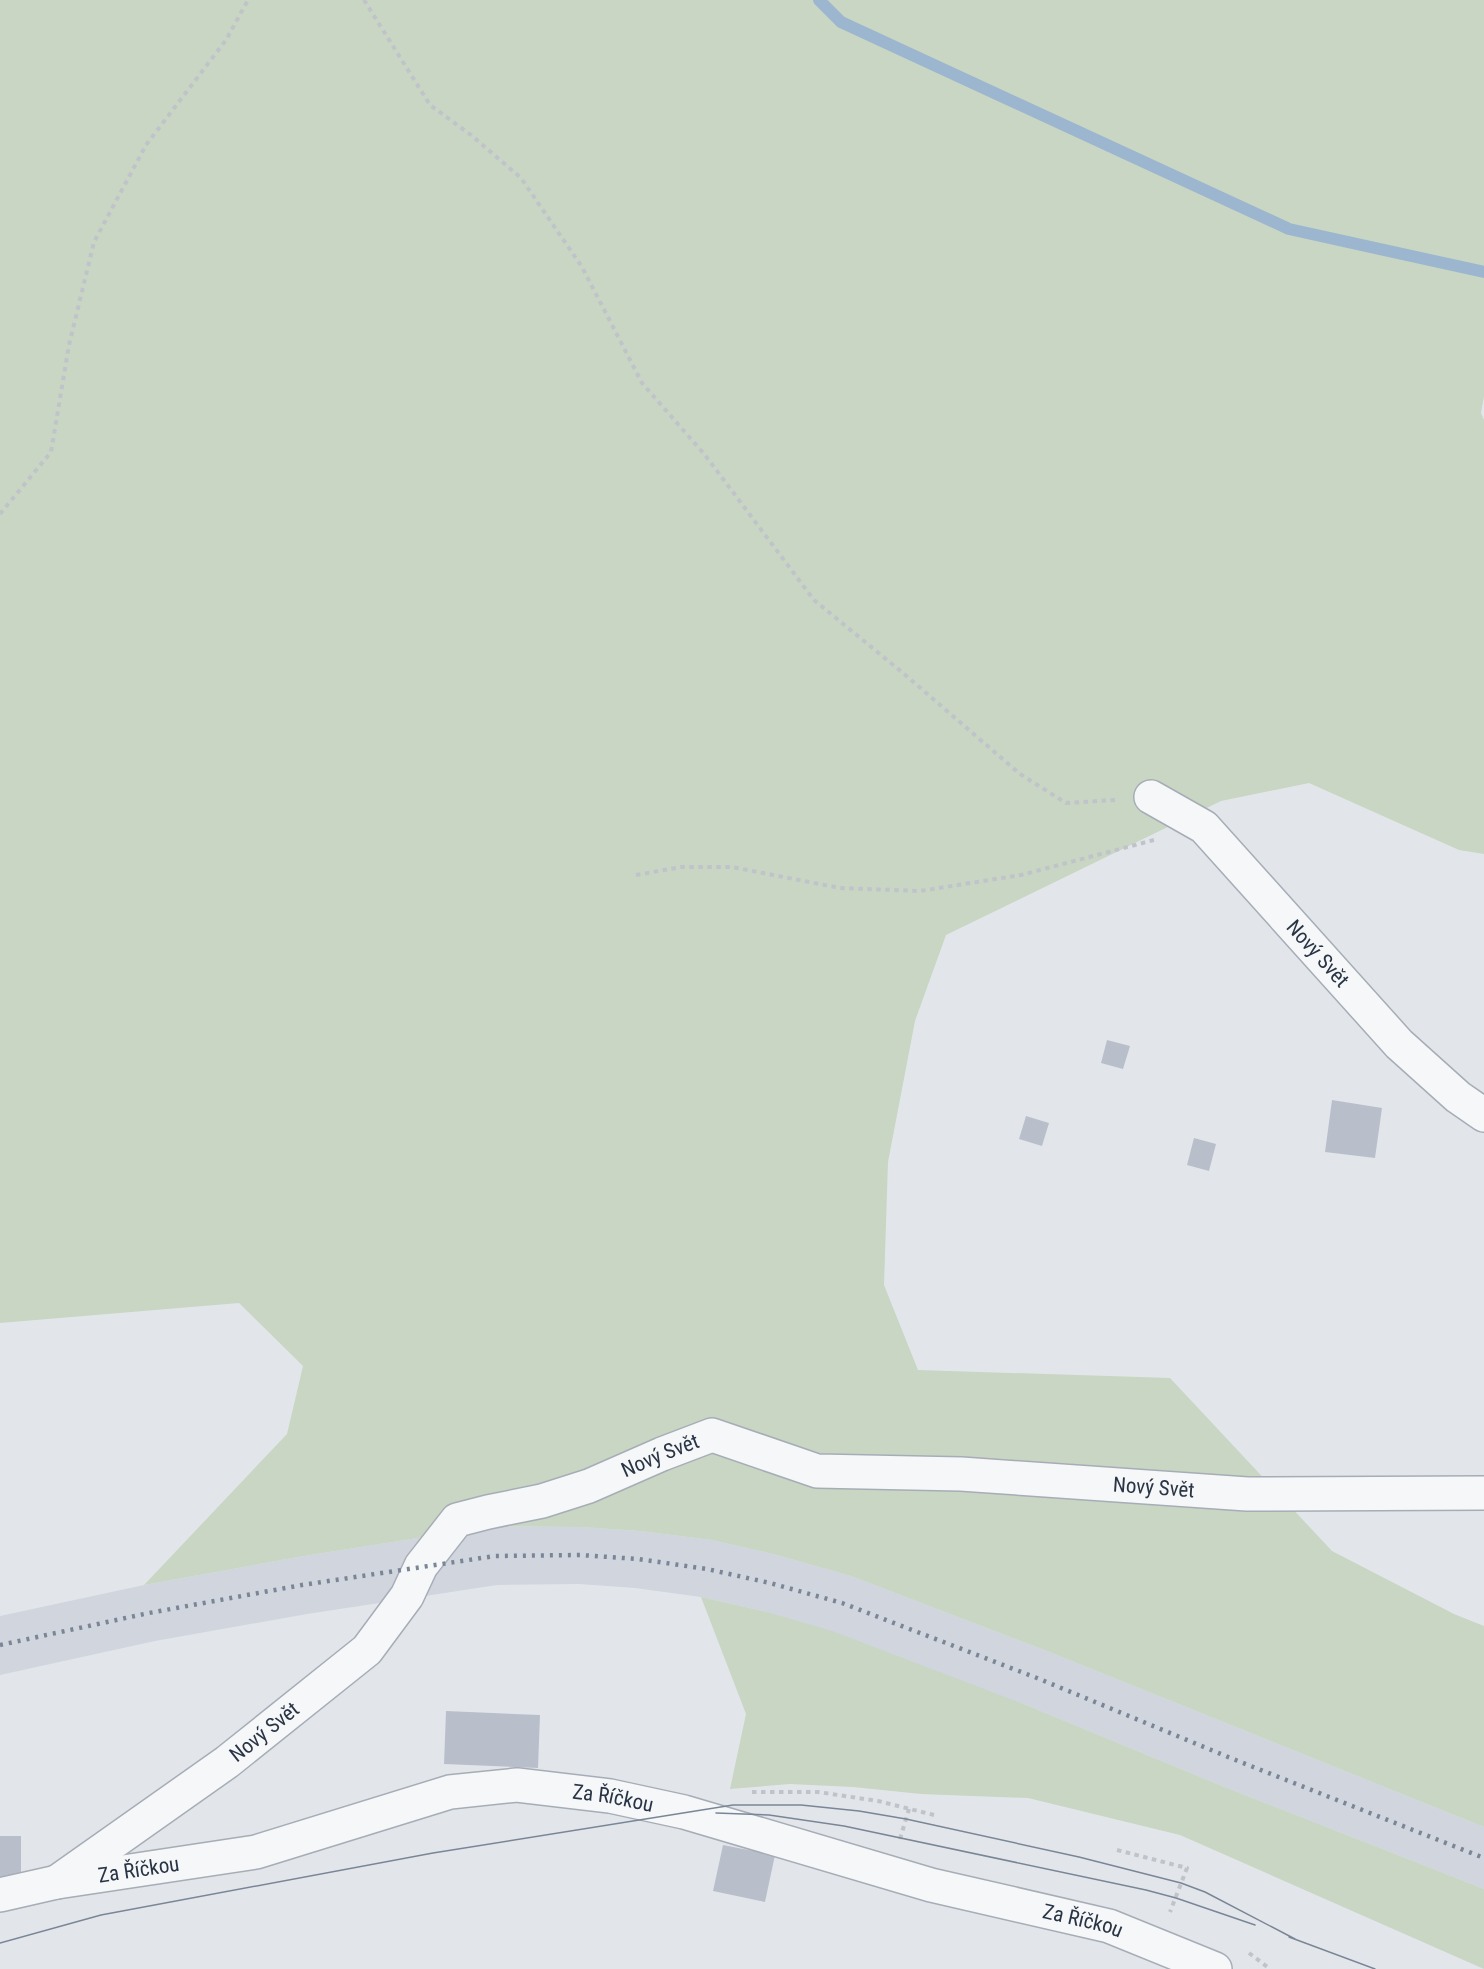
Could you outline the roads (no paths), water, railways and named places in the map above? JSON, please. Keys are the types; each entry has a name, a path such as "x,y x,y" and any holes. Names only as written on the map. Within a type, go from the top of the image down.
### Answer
{"lane":[{"name":"Nový Svět","path":"1151,797 1204,827 1399,1044 1458,1097 1484,1115"},
{"name":"Nový Svět","path":"57,1882 227,1762 367,1650 407,1596 421,1566 457,1520 542,1501 589,1486 712,1435 817,1472 961,1474 1247,1494 1484,1493"},
{"name":"Za Říčkou","path":"0,1895 57,1882 256,1852 450,1792 517,1785 610,1796 684,1812 931,1885 1109,1926 1215,1969"}],"waterway":[{"path":"819,0 841,22 1289,229 1484,272"}],"tram line":[{"path":"0,1943 101,1915 433,1853 733,1805 801,1805 859,1811 1079,1857 1181,1883 1205,1892 1295,1939"},
{"path":"716,1813 769,1815 844,1826 1146,1890 1255,1925"},
{"path":"1289,1937 1375,1969"}],"railway":[{"path":"0,1645 149,1613 302,1585 495,1556 580,1555 638,1559 707,1569 770,1583 842,1603 1037,1678 1233,1759 1484,1858"}]}
